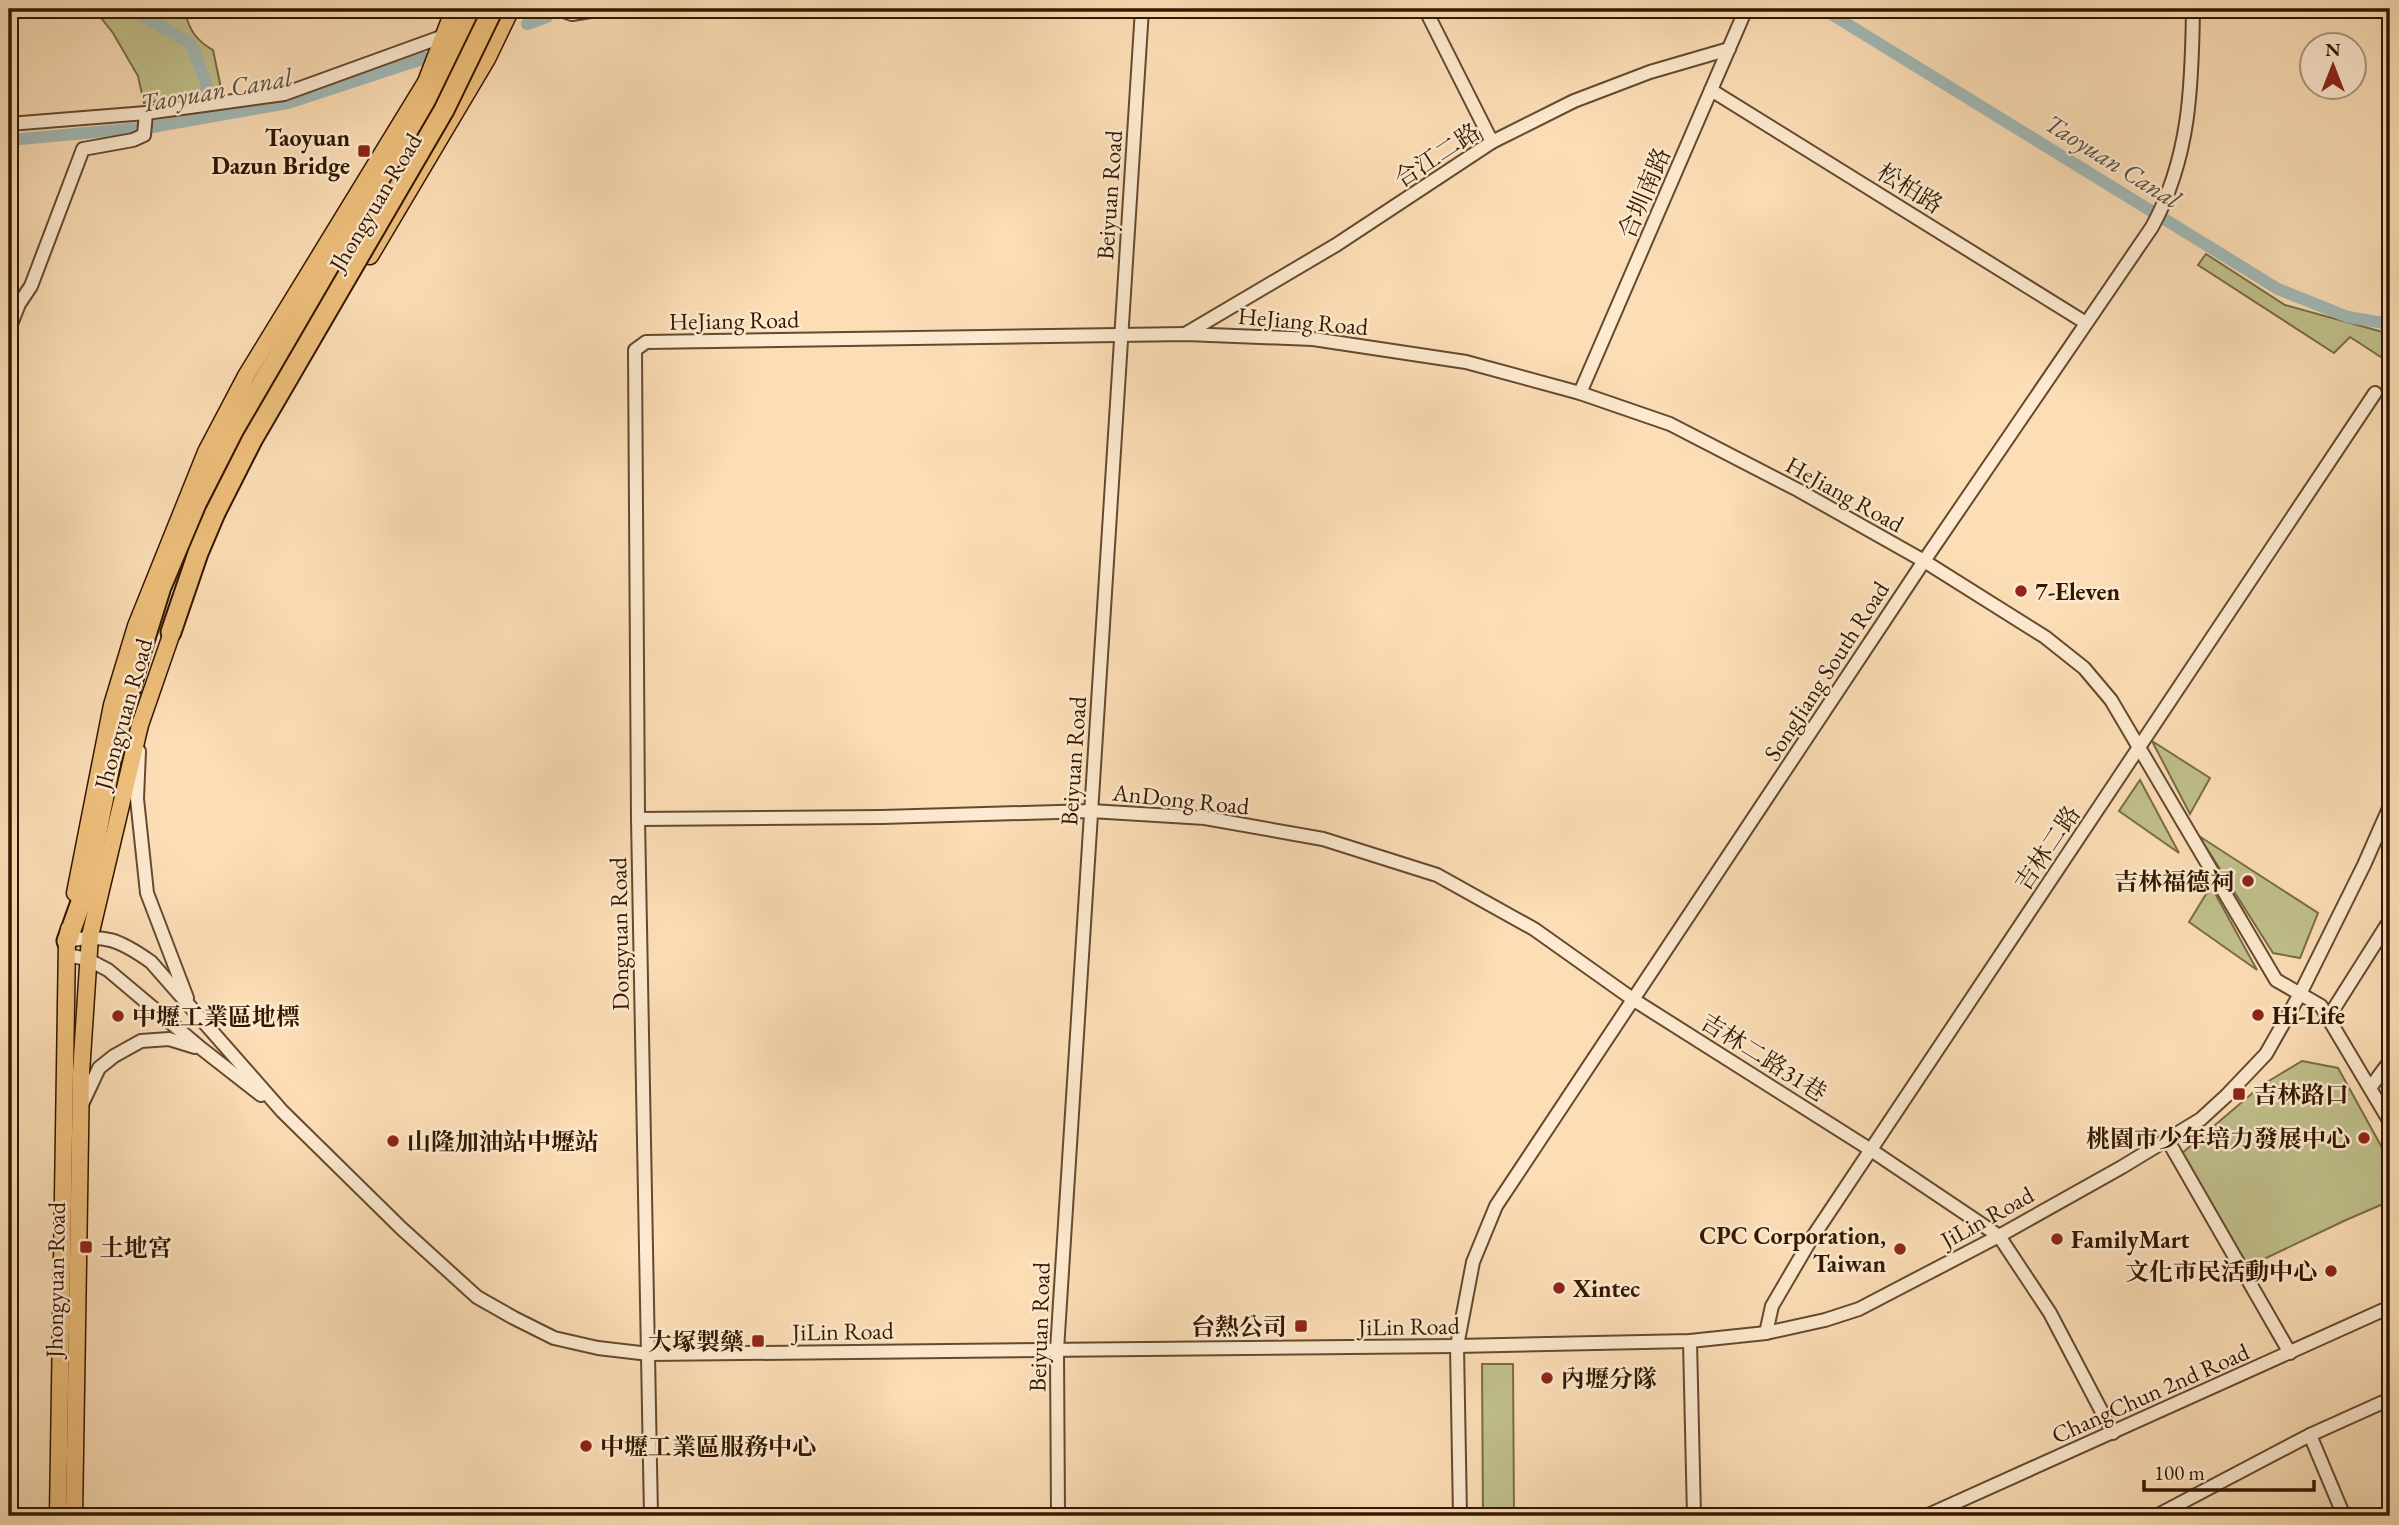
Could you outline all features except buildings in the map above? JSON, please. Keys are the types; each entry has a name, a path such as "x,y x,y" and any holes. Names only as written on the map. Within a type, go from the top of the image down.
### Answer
{"highway":[{"path":"67,948 85,891 113,751 131,685 162,587 196,504 238,424 425,109 474,9"},
{"path":"171,632 215,513 272,404 443,110 493,9"}],"main road":[{"path":"421,170 462,57 484,9"},
{"name":"Jhongyuan Road","path":"74,1516 80,1107 87,959 90,936 140,725 171,632 243,472 286,393 487,59 511,9"},
{"name":"Jhongyuan Road","path":"58,1516 67,948 112,705 136,626 206,452 240,387 426,82 451,11"}],"street":[{"path":"558,9 572,14 603,9"},
{"name":"Beiyuan Road","path":"1058,1516 1057,1350 1142,9"},
{"path":"1425,9 1492,142"},
{"name":"合圳南路","path":"1580,393 1746,9"},
{"name":"SongJiang South Road","path":"1460,1516 1457,1346 1473,1262 1496,1206 1924,561 2154,222 2166,201 2186,134 2193,63 2193,9"},
{"path":"9,124 146,113 284,93 444,36"},
{"name":"合江二路","path":"1186,334 1336,245 1492,142 1574,101 1650,72 1729,49"},
{"name":"松柏路","path":"1711,90 2086,323"},
{"path":"9,329 19,304 31,286 83,149 133,140 144,135 146,113"},
{"name":"HeJiang Road","path":"635,350 646,342 1186,334 1288,337 1466,362 1580,393 1670,424 1798,490 1924,561 2045,637 2075,659 2111,700 2276,980 2321,1006 2390,1122"},
{"name":"Dongyuan Road","path":"635,350 638,819 651,1516"},
{"name":"吉林二路","path":"1766,1333 1772,1306 1811,1241 2375,393"},
{"path":"140,725 137,799 147,893 191,1008"},
{"name":"JiLin Road","path":"90,936 132,949 150,962 282,1111 401,1228 477,1297 554,1338 598,1349 649,1354 1690,1341 1766,1333 1825,1320 1859,1309 1999,1236 2201,1119 2266,1054 2300,993 2364,865 2390,806"},
{"name":"AnDong Road","path":"638,819 882,817 1091,811 1205,818 1324,839 1437,875 1534,929 1634,999"},
{"path":"2328,1018 2390,920"},
{"path":"67,948 90,936"},
{"path":"67,948 87,959"},
{"name":"JiLin Road","path":"87,959 108,970 202,1049 282,1111"},
{"name":"吉林二路31巷","path":"1634,999 1871,1150 1999,1236"},
{"path":"80,1107 99,1068 141,1041 169,1039 202,1049"},
{"path":"2370,1088 2390,1061"},
{"path":"2167,1139 2290,1353"},
{"path":"1999,1236 2050,1313 2113,1433"},
{"name":"ChangChun 2nd Road","path":"1926,1516 2390,1307"},
{"path":"1690,1341 1694,1516"},
{"path":"2155,1516 2310,1436 2390,1399"},
{"path":"2310,1436 2344,1516"}],"green space":[{"path":"94,9 184,9 194,33 213,50 222,93 144,103 138,76 113,33"},
{"path":"2206,254 2285,305 2390,334 2390,363 2350,337 2334,353 2198,265"},
{"path":"2152,741 2210,778 2190,814"},
{"path":"2140,780 2179,853 2119,811"},
{"path":"2199,836 2318,913 2300,958 2273,953"},
{"path":"2211,886 2257,970 2189,922"},
{"path":"2302,1061 2338,1068 2390,1162 2390,1201 2247,1267 2181,1154 2262,1085"},
{"path":"1482,1364 1513,1364 1514,1516 1483,1516"}],"waterway":[{"path":"131,9 191,44 205,80 211,113"},
{"name":"Taoyuan Canal","path":"1823,9 2278,289 2348,317 2390,324"},
{"name":"Taoyuan Canal","path":"527,24 547,17"},
{"name":"Taoyuan Canal","path":"9,140 152,127 288,103 425,58"}],"place":[{"name":"Taoyuan Dazun Bridge","path":"364,151"},
{"name":"7-Eleven","path":"2021,591"},
{"name":"吉林福德祠","path":"2248,881"},
{"name":"Hi-Life","path":"2258,1015"},
{"name":"中壢工業區地標","path":"118,1016"},
{"name":"吉林路口","path":"2239,1094"},
{"name":"桃園市少年培力發展中心","path":"2364,1138"},
{"name":"山隆加油站中壢站","path":"393,1141"},
{"name":"FamilyMart","path":"2057,1239"},
{"name":"土地宮","path":"86,1247"},
{"name":"CPC Corporation, Taiwan","path":"1900,1249"},
{"name":"文化市民活動中心","path":"2331,1271"},
{"name":"Xintec","path":"1559,1288"},
{"name":"台熱公司","path":"1301,1326"},
{"name":"大塚製藥","path":"758,1341"},
{"name":"內壢分隊","path":"1547,1378"},
{"name":"中壢工業區服務中心","path":"586,1446"}]}
